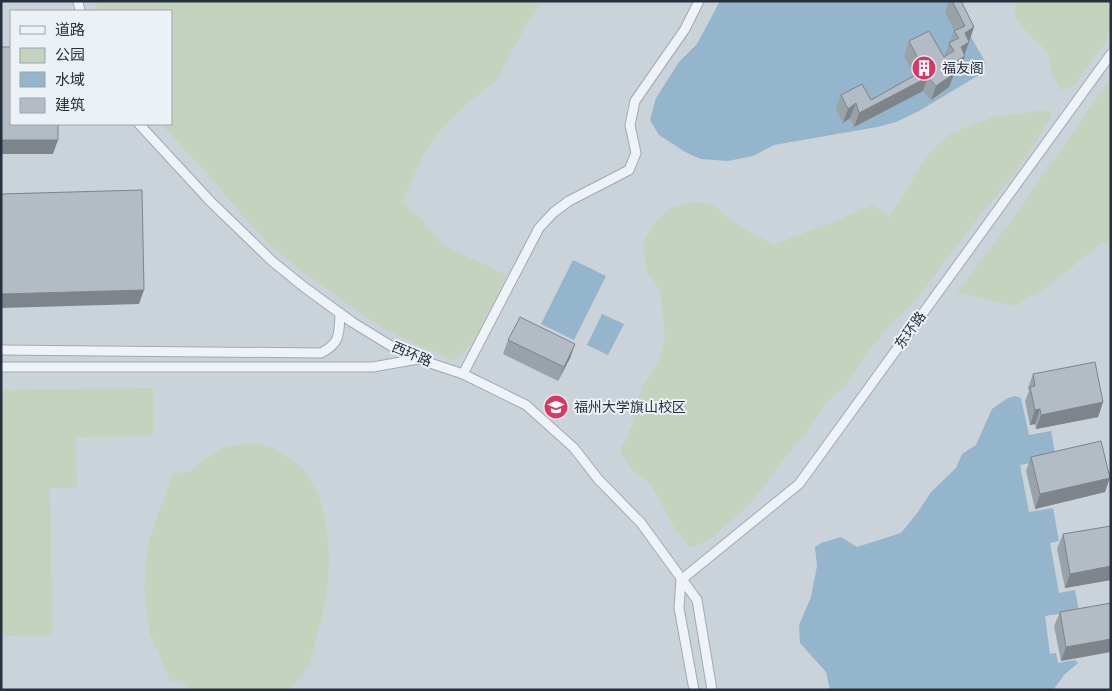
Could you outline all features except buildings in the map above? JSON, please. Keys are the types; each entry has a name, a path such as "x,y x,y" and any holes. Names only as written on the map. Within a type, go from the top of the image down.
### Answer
{"street":[{"path":"463,374 539,228 568,200 629,170 636,153 630,126 635,101 685,29 699,1"},
{"name":"东环路","path":"681,580 799,484 1111,54"},
{"name":"西环路","path":"140,125 198,188 272,261 340,313 390,346 463,374 526,405 574,448 598,479 641,523 697,600 712,690"},
{"path":"1,350 321,353 331,348 339,336 340,313"},
{"path":"1,367 373,367 418,358"},
{"path":"681,580 679,608 694,690"}],"shaded area":[{"name":"福州大学旗山校区","path":"1,1 1111,1 1111,690 1,690"}],"green space":[{"path":"95,1 537,1 541,4 525,27 497,79 461,109 440,131 423,155 402,202 424,222 442,245 507,275 472,343 454,361 380,327 306,274 267,243 210,176 162,125 172,125 172,10 97,10"},
{"path":"1016,1 1111,1 1111,34 1074,86 1061,90 1051,72 1048,52 1028,33 1015,17"},
{"path":"1111,78 1111,245 1103,242 1046,288 1012,306 957,292 1011,221"},
{"path":"1049,109 1051,118 1016,172 979,216 916,300 893,322 871,348 847,384 827,402 809,429 771,475 761,491 740,513 710,539 691,548 676,530 650,483 632,470 620,450 632,426 635,405 644,384 659,360 665,338 660,290 646,269 644,241 656,220 673,207 694,202 715,205 732,222 774,245 873,205 889,217 930,152 950,134 994,117"},
{"path":"153,388 153,436 76,437 77,488 50,488 52,635 1,636 1,390"},
{"path":"257,444 276,449 301,466 319,495 325,520 329,554 328,582 323,613 309,665 291,690 188,690 182,680 171,682 150,634 144,590 148,543 173,474 191,471 203,460 226,446"}],"water":[{"path":"720,1 950,1 986,63 979,75 919,111 896,122 774,145 753,156 728,161 701,159 687,153 659,135 650,120 656,98 679,62 697,44"},
{"path":"573,260 606,276 574,340 541,324"},
{"path":"602,314 624,324 608,355 587,345"},
{"path":"1015,396 1021,398 1029,435 1051,431 1056,458 1020,465 1029,512 1053,508 1059,541 1050,543 1059,593 1075,590 1079,611 1045,616 1050,654 1056,653 1058,663 1075,660 1078,663 1065,674 1053,690 830,690 826,672 800,643 799,625 811,597 817,566 815,547 821,543 841,537 857,547 901,533 931,492 956,468 962,454 976,445 992,409 1008,398"}],"place":[{"name":"福友阁","path":"924,68"},
{"name":"福州大学旗山校区","path":"556,407"}]}
